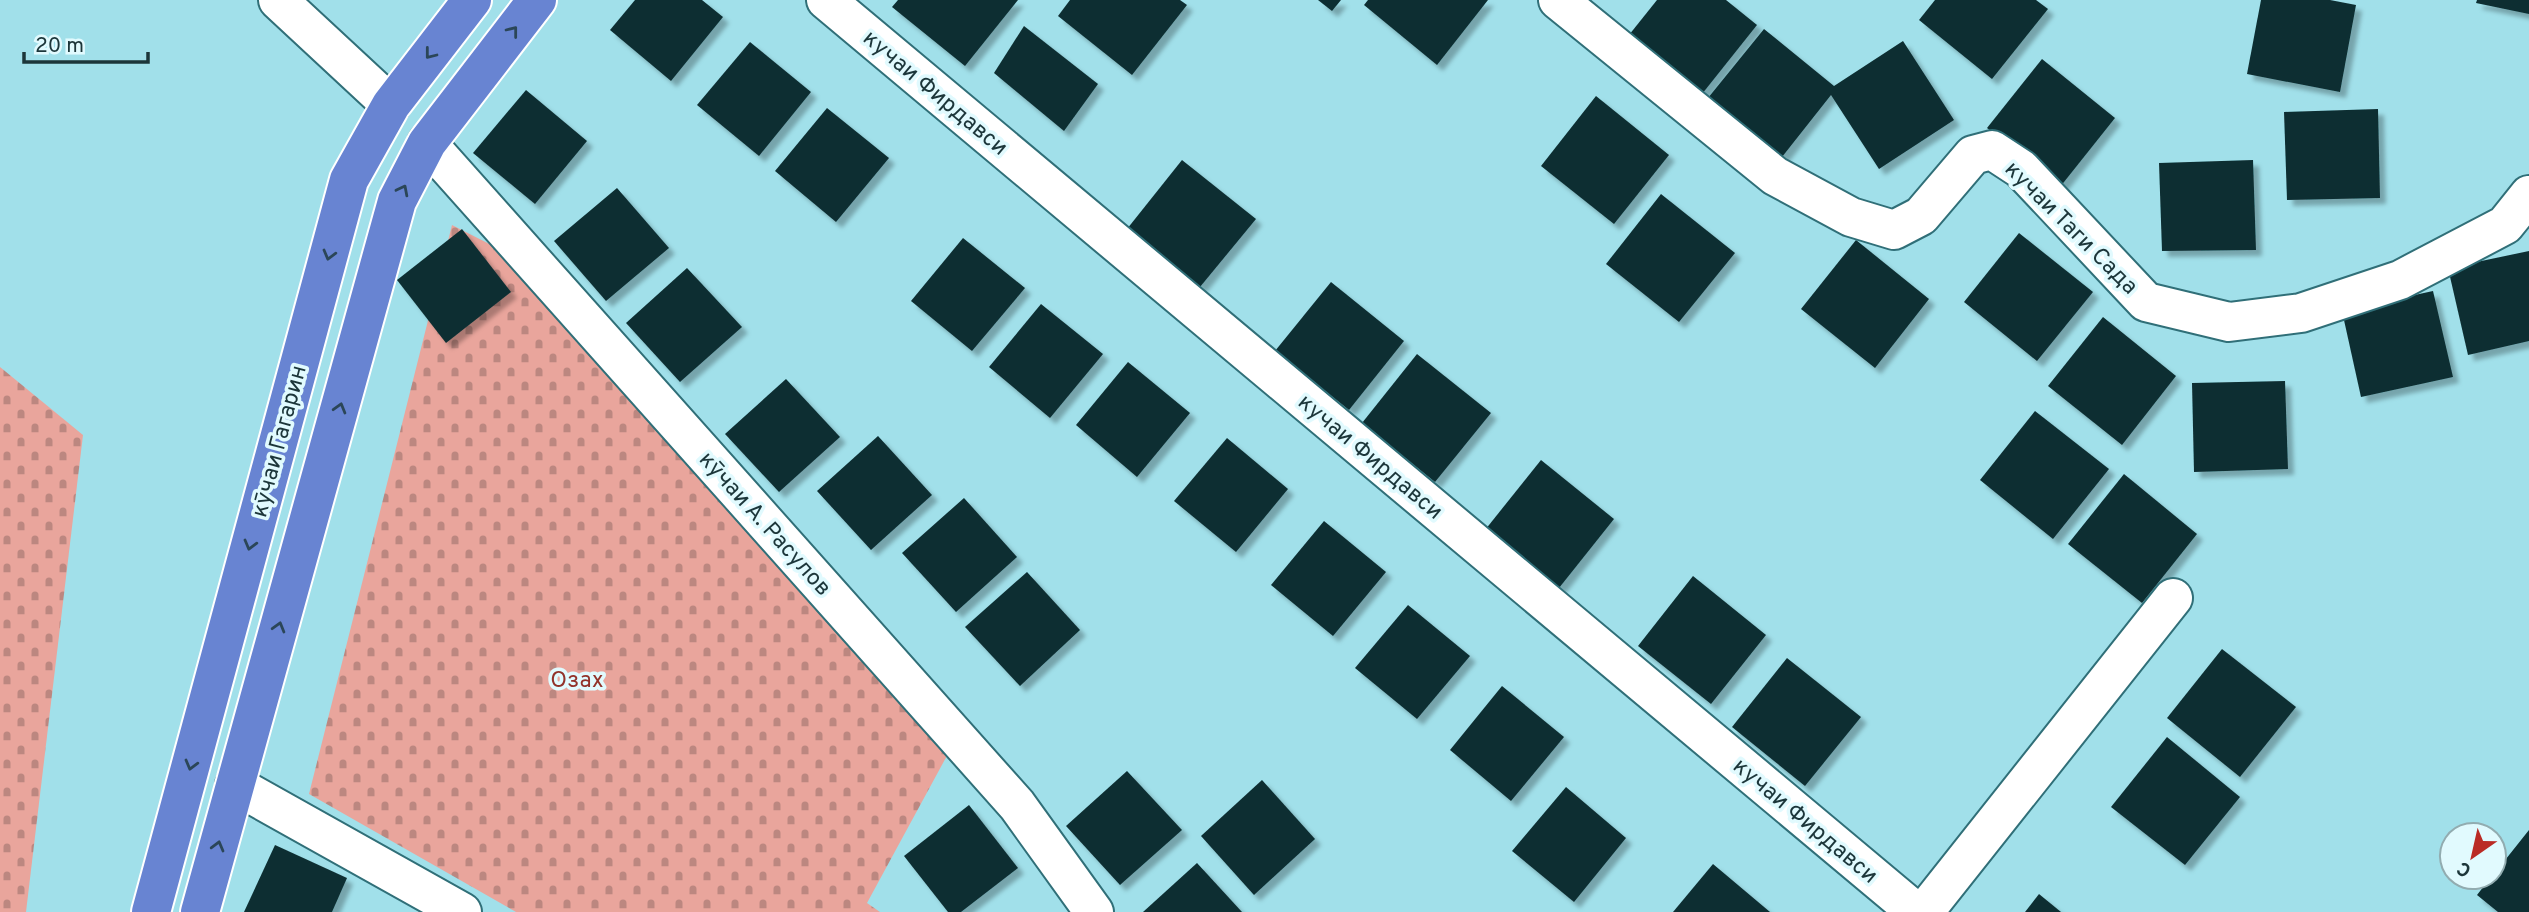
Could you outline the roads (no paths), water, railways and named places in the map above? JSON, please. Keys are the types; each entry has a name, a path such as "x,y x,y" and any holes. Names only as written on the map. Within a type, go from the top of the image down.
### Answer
{"highway":[{"name":"кӯчаи Гагарин","path":"151,912 349,180 391,105 472,0"},
{"path":"200,912 397,201 427,143 537,0"}],"street":[{"path":"278,0 391,105"},
{"name":"кучаи Фирдавси","path":"826,0 1916,912"},
{"name":"кучаи Таги Сада","path":"1558,0 1774,176 1851,217 1895,230 1921,216 1973,155 1992,150 2021,169 2146,302 2229,323 2301,313 2400,280 2505,226 2529,195"},
{"name":"кӯчаи А. Расулов","path":"427,143 1017,805 1094,912"},
{"path":"1924,912 2172,598"},
{"path":"235,785 462,912"}],"park label":[{"name":"Озах","path":"577,679"}]}
